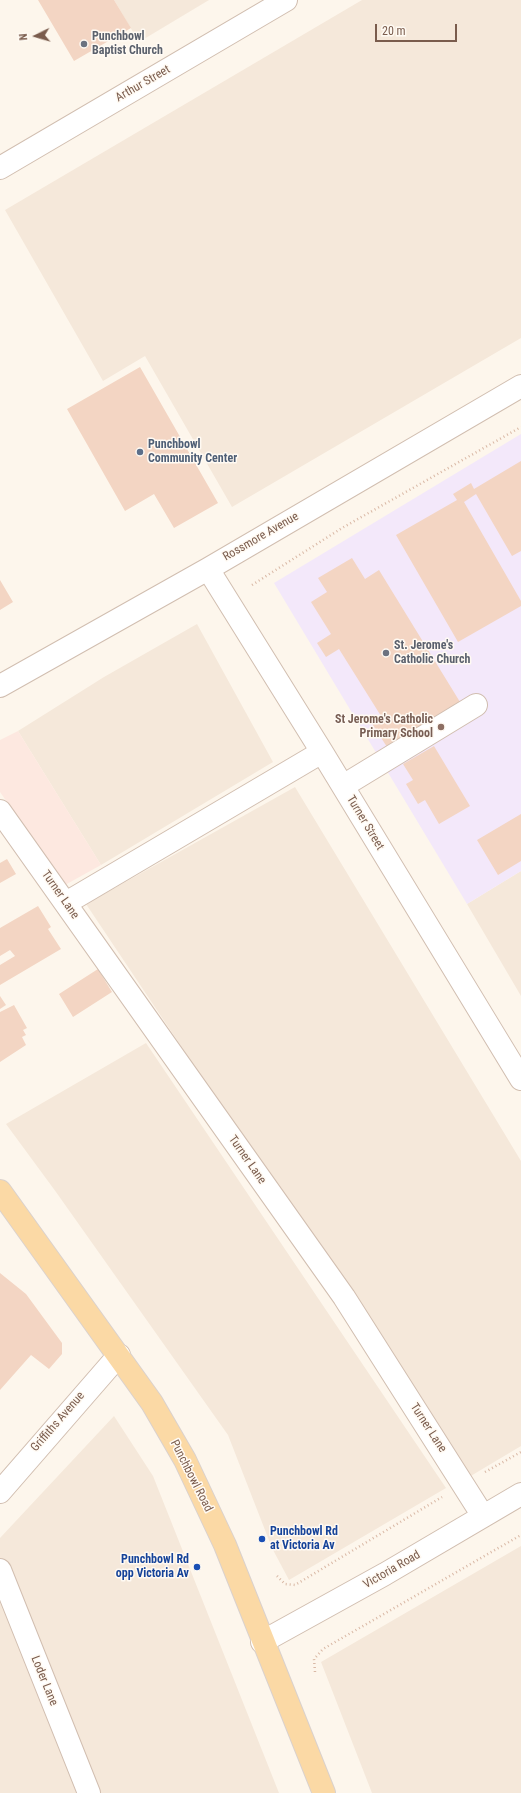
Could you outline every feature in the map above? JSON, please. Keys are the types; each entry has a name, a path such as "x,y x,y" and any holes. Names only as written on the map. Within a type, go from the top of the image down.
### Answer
{"main road":[{"name":"Punchbowl Road","path":"0,1190 119,1354 152,1403 185,1460 225,1545 262,1642 324,1793"}],"street":[{"name":"Arthur Street","path":"0,168 286,0"},
{"name":"Rossmore Avenue","path":"0,686 208,569 521,386"},
{"name":"Turner Street","path":"208,569 343,786 521,1079"},
{"path":"343,786 476,705"},
{"path":"66,903 322,752"},
{"name":"Turner Lane","path":"0,811 344,1297 483,1516"},
{"name":"Griffiths Avenue","path":"0,1492 119,1354"},
{"name":"Victoria Road","path":"262,1642 385,1574 521,1494"},
{"name":"Loder Lane","path":"0,1570 89,1793"}],"path":[{"path":"252,585 342,528 521,427"},
{"path":"276,1576 286,1584 295,1585 463,1484 521,1452"},
{"path":"315,1672 314,1659 323,1649 521,1535"}],"shaded area":[{"path":"114,0 209,0 139,42"},
{"path":"362,0 521,0 521,338 232,507 145,356 103,381 5,210"},
{"name":"St Jerome's Catholic Primary School","path":"521,434 521,871 467,904 274,583"},
{"path":"197,624 273,762 101,865 18,731 104,677"},
{"path":"18,731 101,865 65,885 0,792 0,740"},
{"path":"295,787 521,1161 521,1446 469,1477 86,904"},
{"path":"521,871 521,996 467,904"},
{"path":"146,1043 446,1488 289,1580 272,1548 228,1435 6,1124"},
{"path":"114,1416 153,1476 279,1793 0,1793 0,1538"},
{"path":"521,1546 521,1793 372,1793 321,1662"}],"building":[{"name":"Punchbowl Baptist Church","path":"38,0 114,0 131,28 74,61"},
{"name":"Punchbowl Community Center","path":"140,367 218,503 174,528 154,494 125,511 67,409"},
{"path":"521,461 521,551 512,556 476,494 464,502 521,601 521,606 458,642 396,535 457,500 453,494 471,483 474,489"},
{"name":"St. Jerome's Catholic Church","path":"352,558 365,579 379,570 460,702 387,747 371,722 381,716 339,649 326,657 317,643 331,634 311,602 327,592 318,578"},
{"path":"0,580 13,602 0,610"},
{"path":"434,746 470,806 439,824 425,800 418,804 406,784 413,780 403,764"},
{"path":"521,814 521,861 498,875 477,840"},
{"path":"7,859 16,874 0,883 0,863"},
{"path":"38,906 51,927 48,929 61,949 0,985 0,965 15,956 10,950 0,956 0,928"},
{"path":"98,969 112,992 73,1017 59,994"},
{"path":"0,996 6,1005 0,1009"},
{"path":"14,1005 27,1028 23,1030 26,1035 22,1037 26,1045 0,1062 0,1012"},
{"path":"0,1273 26,1294 62,1343 62,1354 49,1369 31,1355 0,1390"}],"place":[{"name":"Punchbowl Baptist Church","path":"84,44"},
{"name":"Punchbowl Community Center","path":"140,452"},
{"name":"St. Jerome's Catholic Church","path":"386,653"},
{"name":"St Jerome's Catholic Primary School","path":"441,727"},
{"name":"Punchbowl Rd at Victoria Av","path":"262,1539"},
{"name":"Punchbowl Rd opp Victoria Av","path":"197,1567"}]}
